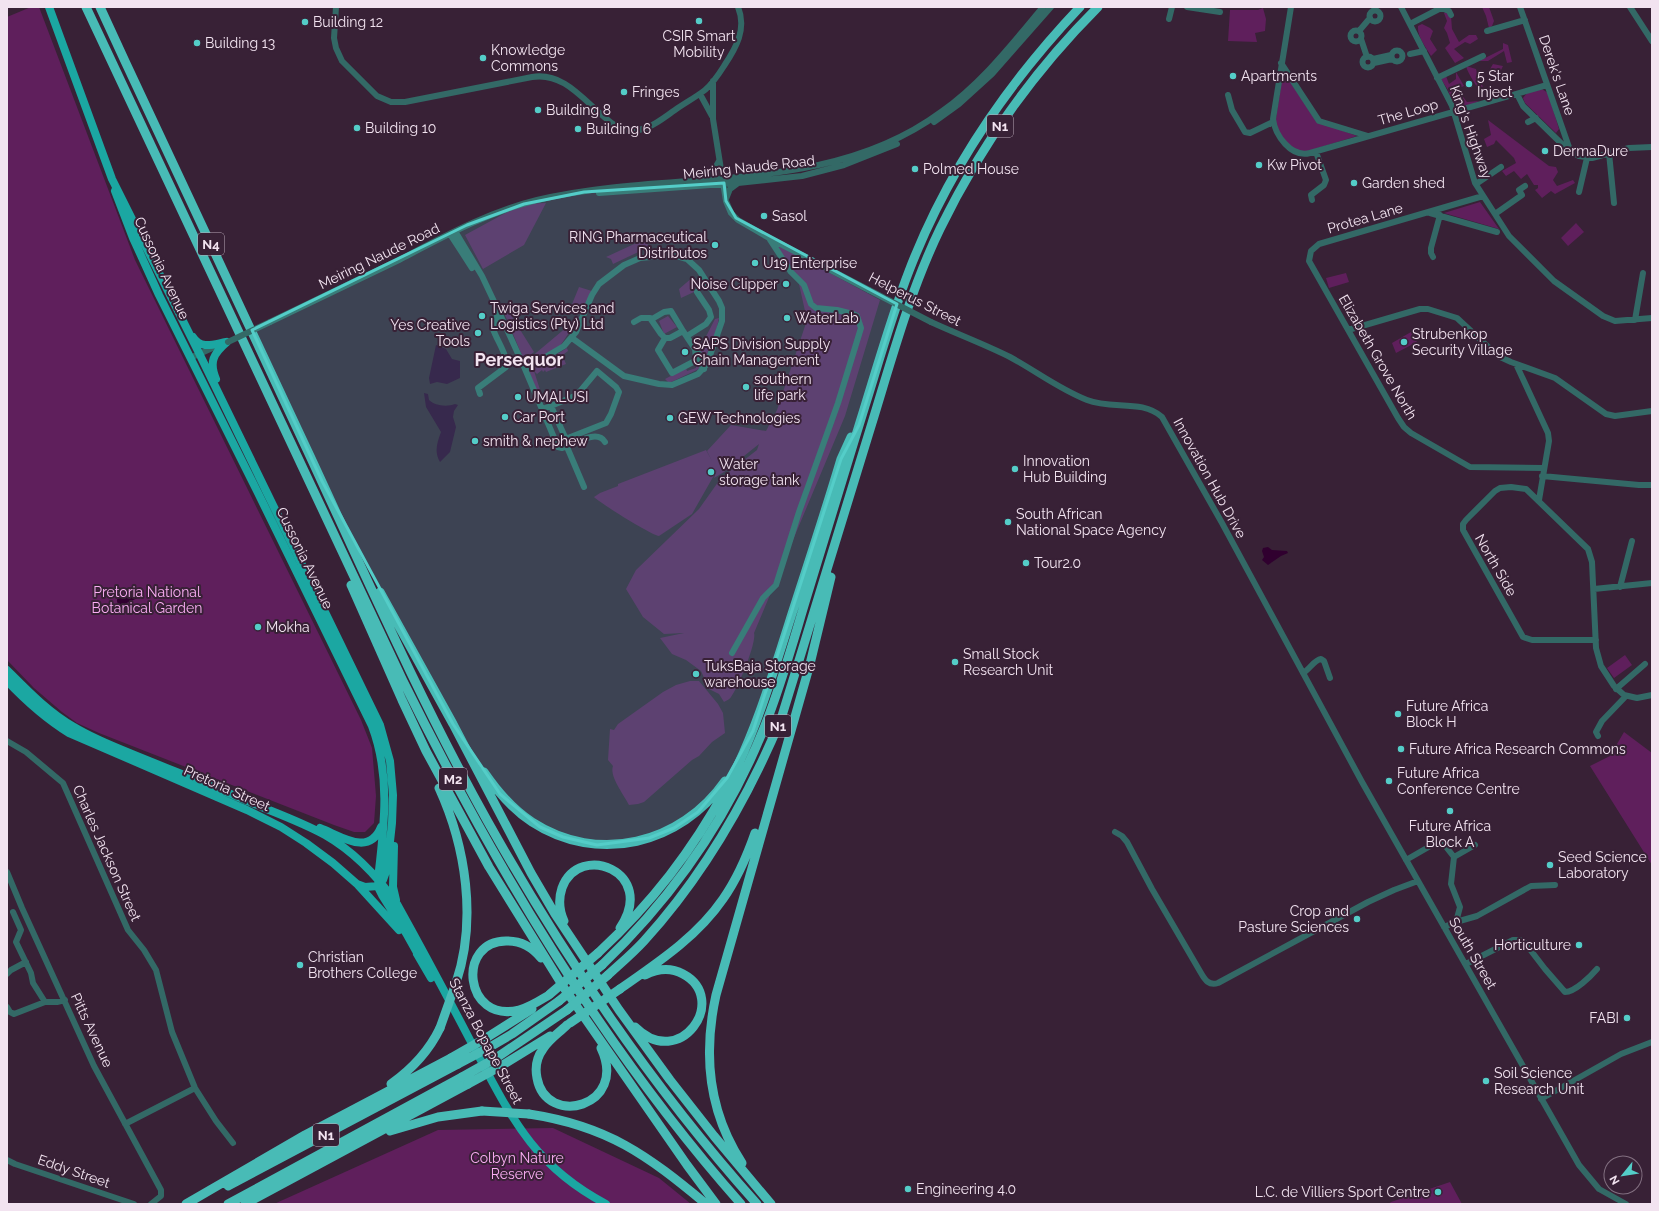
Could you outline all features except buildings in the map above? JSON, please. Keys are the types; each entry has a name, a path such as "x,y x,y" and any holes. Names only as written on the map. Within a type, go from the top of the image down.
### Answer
{"highway":[{"name":"N4","path":"86,7 197,244 232,315"},
{"name":"N4","path":"100,7 322,481"},
{"name":"N1","path":"488,1042 512,1034 559,1001 602,965 623,945 658,906 689,865 725,808 766,723 786,667 859,425 909,271 934,215 972,146 1017,80 1044,46 1080,7"},
{"name":"N1","path":"228,1204 462,1077 498,1062 567,1010 608,975 642,942 695,879 728,828 759,770 781,719 909,303 939,230 958,193 988,143 1018,100 1059,48 1098,7"},
{"path":"232,315 248,357 303,476 402,700 440,779 479,848 564,988 699,1183 716,1204"},
{"name":"M2","path":"232,315 403,681 482,833 538,927 596,1016 682,1133 741,1204"},
{"path":"330,1122 454,1061 488,1042 532,1009 623,931 645,907 684,856 711,816 728,786 753,730 781,651 841,459 848,442 859,425"},
{"path":"772,1204 745,1168 724,1129 717,1110 710,1079 708,1048 710,1027 716,995 810,664 838,547 866,454 868,435"},
{"path":"322,481 374,582 453,724 538,886 630,1025 683,1097 772,1204"},
{"name":"M2","path":"322,481 404,658 485,816 515,867 569,956 629,1044 709,1148 758,1204"},
{"path":"186,1204 385,1089 404,1075 427,1050 440,1028 456,983 463,952 466,918 464,876 461,853 448,809 410,724 402,700"},
{"path":"453,724 494,786 519,813 533,823 556,835 578,842 604,845 623,844 649,838 667,832 692,816 704,806 722,784 738,760 753,730"},
{"path":"244,1204 468,1084 498,1062 569,1024 690,937 708,919 724,899 746,857 783,759"},
{"path":"588,963 565,923 560,912 559,903 562,889 568,878 577,870 591,866 603,866 616,871 626,881 631,897 630,908 625,921 599,952"},
{"path":"549,995 519,1010 502,1011 490,1007 479,997 474,986 473,972 477,958 486,948 495,943 509,940 520,942 528,946 539,955 564,988"},
{"path":"607,991 632,1024 653,1039 662,1041 677,1039 691,1031 699,1020 702,1004 698,990 691,980 680,972 669,969 654,971 621,988"},
{"path":"569,1024 543,1048 537,1064 536,1075 540,1087 547,1096 561,1105 572,1106 587,1103 599,1094 605,1084 607,1073 604,1054 583,1016"},
{"name":"N1","path":"193,1204 454,1061"},
{"path":"310,1169 382,1134 410,1124 444,1116 482,1111 529,1114 575,1123 620,1141 665,1170 706,1204"}],"main road":[{"name":"Cussonia Avenue","path":"49,7 112,179 118,203 132,238 372,726 380,750 385,775 388,822"},
{"name":"Cussonia Avenue","path":"112,179 199,353 380,725 387,747 392,772 388,822 379,883"},
{"path":"184,324 200,344 207,346 227,342"},
{"path":"227,342 216,353 212,365 214,374 226,402 227,412"},
{"name":"Pretoria Street","path":"7,670 31,695 59,718 75,728 127,752 281,814 333,840 367,868"},
{"name":"Pretoria Street","path":"7,681 26,700 56,725 69,733 270,821 293,834 320,853 357,884"},
{"path":"281,814 296,818 353,842 361,843 367,843 374,838 388,822 394,836 394,887 397,904"},
{"name":"Stanza Bopape Street","path":"367,868 397,904 503,1102 524,1135 556,1171 578,1188 606,1204"},
{"path":"357,884 369,887 379,883 382,895 420,958"},
{"name":"Stanza Bopape Street","path":"357,884 391,921 420,958 501,1109 518,1136 547,1170 571,1189 596,1204"}],"street":[{"path":"336,7 334,38 340,58 371,91 380,98 390,102 405,102 532,76 552,77 564,82 614,125 625,129 635,130 653,126 700,94 713,81 739,41 742,22 738,7"},
{"name":"Meiring Naude Road","path":"584,192 601,193 723,181 818,166 873,149 904,136 940,113 981,79 1004,56 1043,7"},
{"name":"Meiring Naude Road","path":"190,358 270,322 485,217 524,204 556,196 622,186 699,179 738,182 802,176 827,170 866,157 912,136 942,117 977,89 1004,62 1051,7"},
{"path":"1169,19 1172,7"},
{"path":"1187,7 1220,12"},
{"path":"1228,95 1232,110 1245,132 1250,133 1273,122 1273,111 1291,7"},
{"name":"King's Highway","path":"1401,7 1454,111 1476,184 1509,236 1557,284 1608,319 1615,321 1652,318"},
{"name":"Derek's Lane","path":"1520,7 1571,152"},
{"path":"1630,7 1652,41"},
{"path":"1410,24 1441,8 1449,11 1451,15"},
{"path":"1380,9 1372,11 1370,14 1371,19 1360,36 1369,59 1392,57 1393,52 1396,50 1407,54 1424,51"},
{"path":"1487,31 1524,20"},
{"path":"1437,78 1483,56"},
{"name":"The Loop","path":"1281,63 1319,121 1370,136"},
{"path":"712,116 714,108 713,81"},
{"name":"The Loop","path":"1273,122 1280,137 1288,146 1303,154 1316,152 1547,84"},
{"path":"700,94 712,116 726,201"},
{"path":"1517,94 1521,104 1571,152 1579,156 1586,158 1629,148 1652,147"},
{"path":"1528,122 1536,118"},
{"path":"1312,200 1311,195 1324,185 1326,180 1316,152"},
{"path":"1609,153 1614,203"},
{"path":"1579,192 1586,158"},
{"path":"699,179 713,172 719,159"},
{"path":"1476,184 1501,167"},
{"path":"726,201 728,192 738,182"},
{"path":"1495,214 1522,195 1519,190 1525,186"},
{"name":"Protea Lane","path":"1311,251 1319,244 1483,196"},
{"name":"Helperus Street","path":"726,201 731,213 736,218 769,238 931,322 1009,357"},
{"path":"1429,212 1497,232"},
{"path":"1433,257 1431,248 1440,215"},
{"path":"452,233 479,279 485,285 526,369 557,444 560,448 586,438 597,436 601,437 605,442"},
{"path":"732,653 763,598 776,585 799,512 838,403 862,328 857,316 853,314 837,310 816,308 811,304 804,285 791,272 769,238"},
{"name":"Elizabeth Grove North","path":"1311,251 1309,257 1310,264 1402,425 1411,434 1471,468 1544,468"},
{"path":"526,369 561,349 572,338 579,326 592,295 599,284 624,265 640,258 673,255 684,257 692,263 719,301 722,311 721,324 706,366 698,374 675,384 662,385 624,376 604,363 572,338"},
{"path":"1635,320 1644,273"},
{"path":"652,319 665,338 685,334 706,324 711,317 709,310 697,292"},
{"path":"1348,330 1428,308 1457,318 1492,352 1503,359 1554,378 1607,415 1615,416 1652,411"},
{"path":"634,322 644,318 652,319 664,312 671,311 695,349 696,358 706,366"},
{"path":"480,394 478,388 506,367 505,356 493,329 498,314"},
{"path":"665,338 658,350 672,373 693,362"},
{"name":"Innovation Hub Drive","path":"1009,357 1088,400 1109,406 1142,407 1155,412 1162,417 1317,699"},
{"path":"542,409 577,395 604,363"},
{"path":"1516,364 1548,433 1549,441 1539,500 1589,552 1592,562 1596,640 1601,666 1608,679 1616,689 1626,696 1637,698 1652,695"},
{"path":"550,406 566,438 604,425 611,414 619,392 616,387 597,371"},
{"path":"567,446 584,488"},
{"path":"1542,476 1638,486 1652,485"},
{"name":"North Side","path":"1539,500 1524,488 1498,489 1491,494 1466,520 1463,524 1464,531 1525,638 1532,640 1596,640"},
{"path":"1620,587 1632,541"},
{"path":"1594,589 1652,583"},
{"path":"1303,673 1319,659 1323,660 1330,678"},
{"path":"1325,664 1331,661"},
{"path":"1616,689 1645,664"},
{"path":"1598,736 1596,732 1602,721 1626,696"},
{"name":"South Street","path":"1317,699 1406,860 1585,1174 1599,1189 1626,1204"},
{"name":"Charles Jackson Street","path":"7,741 26,752 63,783 128,930 144,950 156,970 170,1027 194,1088 233,1143"},
{"path":"1115,832 1122,836 1127,842 1152,890 1201,973 1206,981 1212,984 1218,983 1251,966 1310,932 1368,902 1418,881"},
{"path":"1406,860 1440,841 1454,857 1451,884 1460,908 1456,922"},
{"path":"1454,857 1475,845"},
{"name":"Pitts Avenue","path":"7,872 94,1066 161,1190 162,1194 160,1198 151,1204"},
{"path":"1444,927 1477,916 1530,886 1555,885"},
{"path":"22,908 10,912 21,930 16,941 26,962 33,983 45,1002"},
{"path":"1466,964 1513,940 1518,940 1525,943 1565,992 1569,992 1586,980 1597,969"},
{"path":"7,974 11,970 26,962"},
{"path":"7,1007 10,1012 14,1014 45,1002 65,1000"},
{"path":"1541,1099 1621,1054 1652,1042"},
{"path":"126,1124 194,1088"},
{"name":"Eddy Street","path":"7,1160 14,1164 134,1204"}],"highlighted area":[{"path":"724,183 726,201 736,218 897,304 859,425 841,459 753,731 727,778 698,812 674,828 649,838 597,845 563,837 540,827 500,794 453,724 322,481 252,330 467,225 524,204 584,192"}],"green space":[{"name":"Pretoria National Botanical Garden","path":"31,7 39,7 135,260 361,720 372,748 376,796 374,823 365,832 354,832 334,825 77,723 34,688 7,660 7,17"},
{"path":"1482,7 1489,7 1494,21 1492,26 1489,28 1486,16"},
{"path":"1263,8 1266,19 1265,31 1255,33 1257,42 1228,41 1230,10 1258,10"},
{"path":"1448,11 1451,16 1452,29 1459,42 1469,35 1476,35 1478,39 1470,44 1465,42 1454,49 1464,58 1455,63 1445,48 1450,43 1444,28 1447,21 1444,13"},
{"path":"1422,24 1433,31 1430,39 1437,50 1431,56 1419,34 1418,26"},
{"path":"1503,43 1508,45 1512,62 1507,63 1504,51 1488,61 1479,61 1503,49"},
{"path":"1493,64 1503,66 1500,72 1501,79 1499,82 1494,80 1490,69"},
{"path":"1466,66 1476,69 1479,82 1482,84 1484,92 1480,94"},
{"path":"1456,72 1464,86 1457,89 1467,102 1479,101 1462,109 1451,98 1441,79 1446,76 1449,84 1456,79"},
{"path":"1283,74 1285,74 1288,78 1316,121 1357,136 1305,152 1296,150 1285,142 1275,124"},
{"path":"1542,89 1548,93 1559,129 1556,133 1525,103 1523,98 1527,93"},
{"path":"1488,120 1549,166 1556,167 1558,172 1553,180 1557,186 1573,180 1575,183 1555,194 1551,191 1542,198 1535,190 1538,188 1538,185 1534,185 1527,174 1521,179 1514,171 1506,176 1502,171 1516,163 1514,158 1496,140 1494,144 1487,147 1484,139 1491,135"},
{"path":"1480,202 1499,229 1444,213"},
{"path":"546,203 524,245 483,269 465,235 522,204"},
{"path":"1576,223 1584,232 1568,246 1561,238"},
{"path":"645,239 649,247 613,264 611,259 606,257"},
{"path":"774,243 880,300 845,416 754,633 753,646 742,675 731,697 724,702 719,694 709,689 701,671 686,660 672,654 660,638 684,633 664,634 643,617 626,589 636,570 699,509 721,478 757,450 759,444 724,472 714,478 717,470 692,514 659,536 626,518 594,497 618,486 618,484 706,450 712,461 707,451 731,425 766,431 777,410 807,320 799,284"},
{"path":"1346,273 1349,282 1329,288 1326,278"},
{"path":"693,277 694,292 681,298 679,289"},
{"path":"579,287 592,291 583,312 570,309"},
{"path":"509,312 534,352 524,360 505,315"},
{"path":"580,316 560,346 527,366 524,363"},
{"path":"668,316 677,327 664,334 659,321"},
{"path":"719,318 710,358 698,352 715,319"},
{"name":"Strubenkop Security Village","path":"1411,332 1417,342 1396,353 1392,343"},
{"path":"567,348 568,351 548,366 563,357 566,364 546,372 545,370 543,372 542,370 537,374 534,371 543,399 539,398 529,371"},
{"path":"696,364 701,368 669,383 665,379 686,368 687,371 696,368"},
{"path":"1625,655 1632,665 1614,678 1607,668"},
{"path":"690,681 699,681 718,704 723,713 725,733 712,742 699,756 692,760 644,802 629,805 615,780 612,770 613,766 608,760 610,729 614,730 618,724 663,692 676,685"},
{"path":"1624,732 1652,753 1652,865 1590,766 1610,756"},
{"name":"Colbyn Nature Reserve","path":"553,1128 659,1178 691,1204 274,1204 438,1130"},
{"name":"L.C. de Villiers Sport Centre","path":"1450,1182 1462,1204 1388,1204 1391,1202"}],"shaded area":[{"path":"436,345 446,349 452,359 460,361 460,378 447,384 437,382 430,384 429,378"},
{"path":"424,393 428,394 429,400 434,404 445,406 455,404 458,405 454,411 453,417 456,427 450,452 440,462 437,455 437,444 441,432 426,407"},
{"path":"1268,547 1272,550 1287,551 1288,553 1268,565 1262,560 1264,557 1262,551 1263,548"}],"waterway":[{"path":"121,601 139,593"}],"place":[{"name":"CSIR Smart Mobility","path":"699,21"},
{"name":"Building 12","path":"305,22"},
{"name":"Building 13","path":"197,43"},
{"name":"Knowledge Commons","path":"483,58"},
{"name":"Apartments","path":"1233,76"},
{"name":"5 Star Inject","path":"1469,84"},
{"name":"Fringes","path":"624,92"},
{"name":"Building 8","path":"538,110"},
{"name":"Building 10","path":"357,128"},
{"name":"Building 6","path":"578,129"},
{"name":"DermaDure","path":"1545,151"},
{"name":"Kw Pivot","path":"1259,165"},
{"name":"Polmed House","path":"915,169"},
{"name":"Garden shed","path":"1354,183"},
{"name":"Sasol","path":"764,216"},
{"name":"RING Pharmaceutical Distributos","path":"715,245"},
{"name":"U19 Enterprise","path":"755,263"},
{"name":"Noise Clipper","path":"786,284"},
{"name":"Twiga Services and Logistics (Pty) Ltd","path":"482,316"},
{"name":"WaterLab","path":"787,318"},
{"name":"Yes Creative Tools","path":"478,333"},
{"name":"Strubenkop Security Village","path":"1404,342"},
{"name":"SAPS Division Supply Chain Management","path":"685,352"},
{"name":"southern life park","path":"746,387"},
{"name":"UMALUSI","path":"518,397"},
{"name":"Car Port","path":"505,417"},
{"name":"GEW Technologies","path":"670,418"},
{"name":"smith & nephew","path":"475,441"},
{"name":"Innovation Hub Building","path":"1015,469"},
{"name":"Water storage tank","path":"711,472"},
{"name":"South African National Space Agency","path":"1008,522"},
{"name":"Tour2.0","path":"1026,563"},
{"name":"Mokha","path":"258,627"},
{"name":"Small Stock Research Unit","path":"955,662"},
{"name":"TuksBaja Storage warehouse","path":"696,674"},
{"name":"Future Africa Block H","path":"1398,714"},
{"name":"Future Africa Research Commons","path":"1401,749"},
{"name":"Future Africa Conference Centre","path":"1389,781"},
{"name":"Future Africa Block A","path":"1450,811"},
{"name":"Seed Science Laboratory","path":"1550,865"},
{"name":"Crop and Pasture Sciences","path":"1357,919"},
{"name":"Horticulture","path":"1579,945"},
{"name":"Christian Brothers College","path":"300,965"},
{"name":"FABI","path":"1627,1018"},
{"name":"Soil Science Research Unit","path":"1486,1081"},
{"name":"Engineering 4.0","path":"908,1189"},
{"name":"L.C. de Villiers Sport Centre","path":"1438,1192"}],"district":[{"name":"Persequor","path":"519,359"}]}
